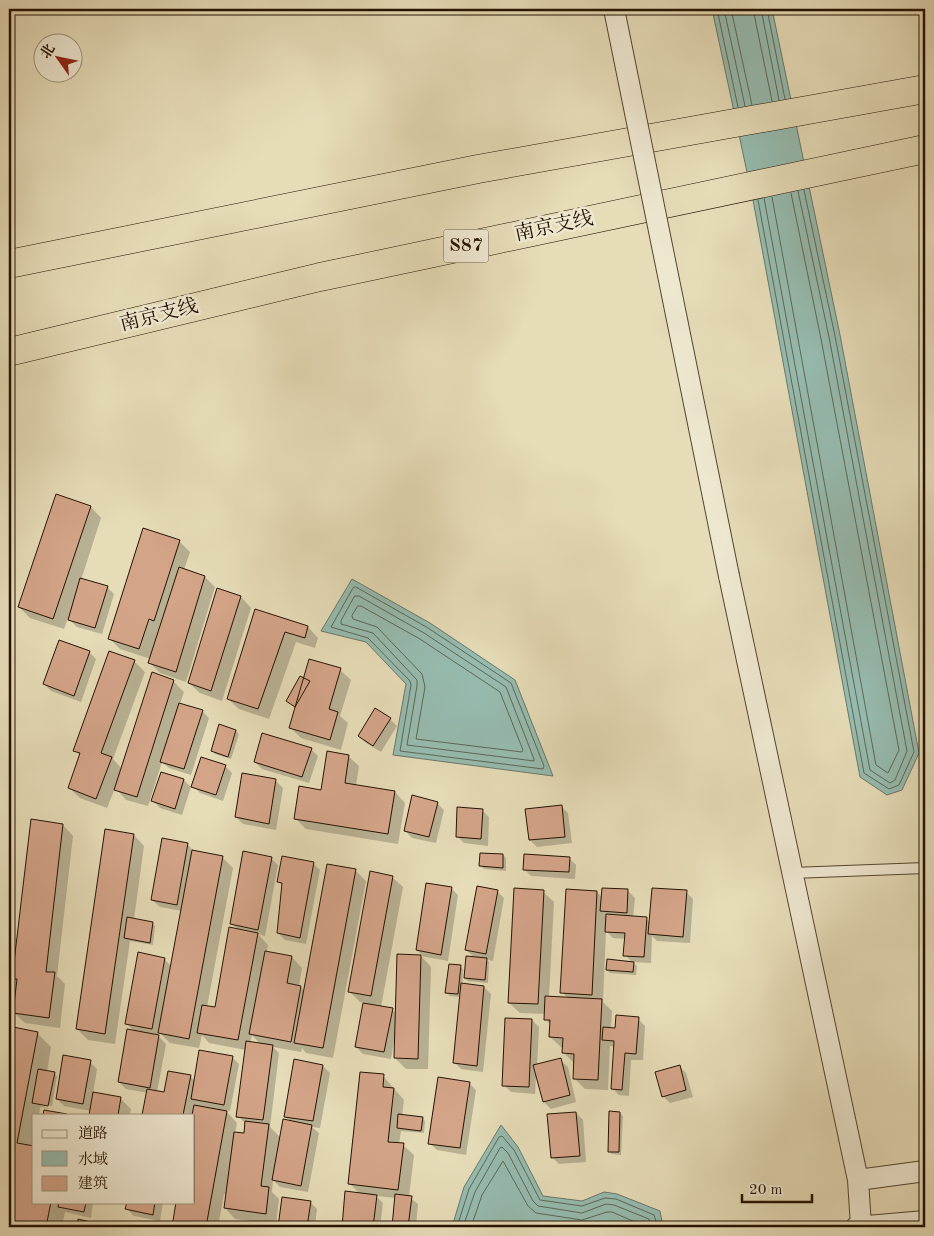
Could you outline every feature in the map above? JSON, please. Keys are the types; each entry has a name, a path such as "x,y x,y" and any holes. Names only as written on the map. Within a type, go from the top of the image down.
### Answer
{"highway":[{"path":"9,264 478,169 925,88"},
{"name":"南京支线","path":"9,352 320,277 925,150"}],"street":[{"path":"614,9 729,576 858,1180 859,1227 925,1221"},
{"path":"858,1180 925,1171"}],"lane":[{"path":"792,873 925,868"}],"water":[{"path":"712,9 772,9 840,335 919,753 902,790 887,795 860,777 753,200"},
{"path":"352,579 430,623 515,680 553,776 393,755 406,684 366,642 321,631"},
{"path":"501,1125 518,1147 543,1196 582,1201 604,1192 617,1194 660,1211 663,1227 452,1227 464,1187"}],"building":[{"path":"56,494 91,506 53,619 18,607"},
{"path":"143,528 180,540 154,621 149,619 139,649 108,639"},
{"path":"179,567 205,576 176,672 148,663"},
{"path":"80,578 108,586 95,628 68,620"},
{"path":"217,588 241,596 211,691 188,683"},
{"path":"255,609 308,626 305,638 285,632 258,709 227,699"},
{"path":"59,640 90,651 74,696 43,684"},
{"path":"109,651 135,660 101,753 112,757 96,799 68,788 80,753 73,751"},
{"path":"309,659 341,668 329,709 338,712 330,740 289,728"},
{"path":"152,672 174,680 137,797 114,790"},
{"path":"300,676 310,681 295,707 286,701"},
{"path":"179,703 203,710 184,769 160,762"},
{"path":"375,708 391,718 373,746 358,736"},
{"path":"219,724 236,730 228,757 211,751"},
{"path":"262,733 312,748 302,777 254,762"},
{"path":"327,751 349,755 345,783 395,791 388,834 294,819 299,786 321,790"},
{"path":"201,757 226,765 216,795 191,787"},
{"path":"161,772 184,779 175,809 151,801"},
{"path":"242,773 276,779 269,824 235,817"},
{"path":"412,795 438,802 429,837 404,831"},
{"path":"562,805 565,837 529,840 525,809"},
{"path":"457,807 483,809 481,839 456,837"},
{"path":"31,819 63,824 46,972 55,972 49,1018 13,1013 17,979 12,979"},
{"path":"105,829 134,834 105,1034 76,1029"},
{"path":"162,838 188,843 177,905 151,900"},
{"path":"192,850 223,856 189,1039 158,1033"},
{"path":"243,851 272,857 258,930 230,924"},
{"path":"480,853 503,854 503,868 479,866"},
{"path":"524,854 570,857 569,872 523,870"},
{"path":"282,856 314,862 300,938 277,933 282,883 277,882"},
{"path":"327,864 356,869 323,1048 294,1043"},
{"path":"370,871 393,876 371,996 348,992"},
{"path":"426,883 452,887 441,955 416,950"},
{"path":"477,886 498,890 486,954 465,950"},
{"path":"514,888 544,890 538,1004 508,1003"},
{"path":"602,888 628,889 627,913 600,911"},
{"path":"652,888 687,890 683,937 648,934"},
{"path":"566,889 597,891 592,995 560,993"},
{"path":"606,914 647,917 644,957 623,956 625,933 605,932"},
{"path":"127,917 153,922 150,943 124,938"},
{"path":"229,927 258,933 238,1040 197,1033 202,1005 215,1007"},
{"path":"265,951 292,956 287,983 301,986 291,1042 249,1034"},
{"path":"138,952 165,958 152,1029 125,1024"},
{"path":"397,954 421,955 418,1059 394,1058"},
{"path":"466,956 487,958 485,980 464,978"},
{"path":"607,959 634,962 633,972 606,970"},
{"path":"449,964 461,965 458,994 445,993"},
{"path":"461,983 484,986 477,1066 453,1063"},
{"path":"545,996 602,999 598,1080 573,1079 574,1054 562,1053 563,1038 549,1037 550,1020 544,1020"},
{"path":"363,1003 393,1008 384,1052 355,1047"},
{"path":"616,1015 639,1017 636,1054 625,1053 622,1090 611,1089 614,1041 602,1040 603,1027 615,1028"},
{"path":"505,1018 532,1019 529,1087 502,1086"},
{"path":"13,1027 38,1032 17,1143 32,1146 32,1204 51,1204 46,1227 9,1227 9,1053"},
{"path":"127,1029 159,1035 150,1088 118,1082"},
{"path":"246,1041 273,1045 263,1120 236,1117"},
{"path":"199,1050 233,1056 224,1105 191,1099"},
{"path":"63,1055 91,1060 83,1104 56,1099"},
{"path":"561,1058 570,1095 543,1102 533,1065"},
{"path":"294,1059 323,1065 313,1121 284,1117"},
{"path":"680,1065 686,1090 662,1097 655,1072"},
{"path":"38,1069 55,1072 48,1106 32,1103"},
{"path":"168,1071 191,1075 183,1114 142,1114 147,1089 164,1092"},
{"path":"360,1072 384,1074 383,1087 394,1088 388,1142 404,1143 398,1190 348,1184"},
{"path":"438,1077 470,1082 460,1148 428,1144"},
{"path":"93,1092 121,1097 118,1114 89,1114"},
{"path":"194,1105 227,1111 206,1227 172,1227 176,1204 195,1204 195,1114 192,1114"},
{"path":"44,1110 67,1114 43,1114"},
{"path":"609,1111 620,1112 619,1152 608,1152"},
{"path":"576,1112 580,1156 551,1158 547,1114"},
{"path":"398,1114 423,1117 421,1131 397,1128"},
{"path":"283,1119 312,1125 301,1186 272,1180"},
{"path":"245,1121 269,1124 261,1186 269,1187 266,1214 224,1208 234,1132 244,1133"},
{"path":"345,1191 377,1195 373,1227 342,1227"},
{"path":"395,1194 412,1196 408,1227 392,1227"},
{"path":"282,1197 311,1201 307,1227 278,1227"},
{"path":"59,1204 86,1204 84,1212 58,1207"},
{"path":"126,1204 155,1204 153,1215 125,1209"},
{"path":"78,1219 104,1225 104,1227 77,1227"}]}
